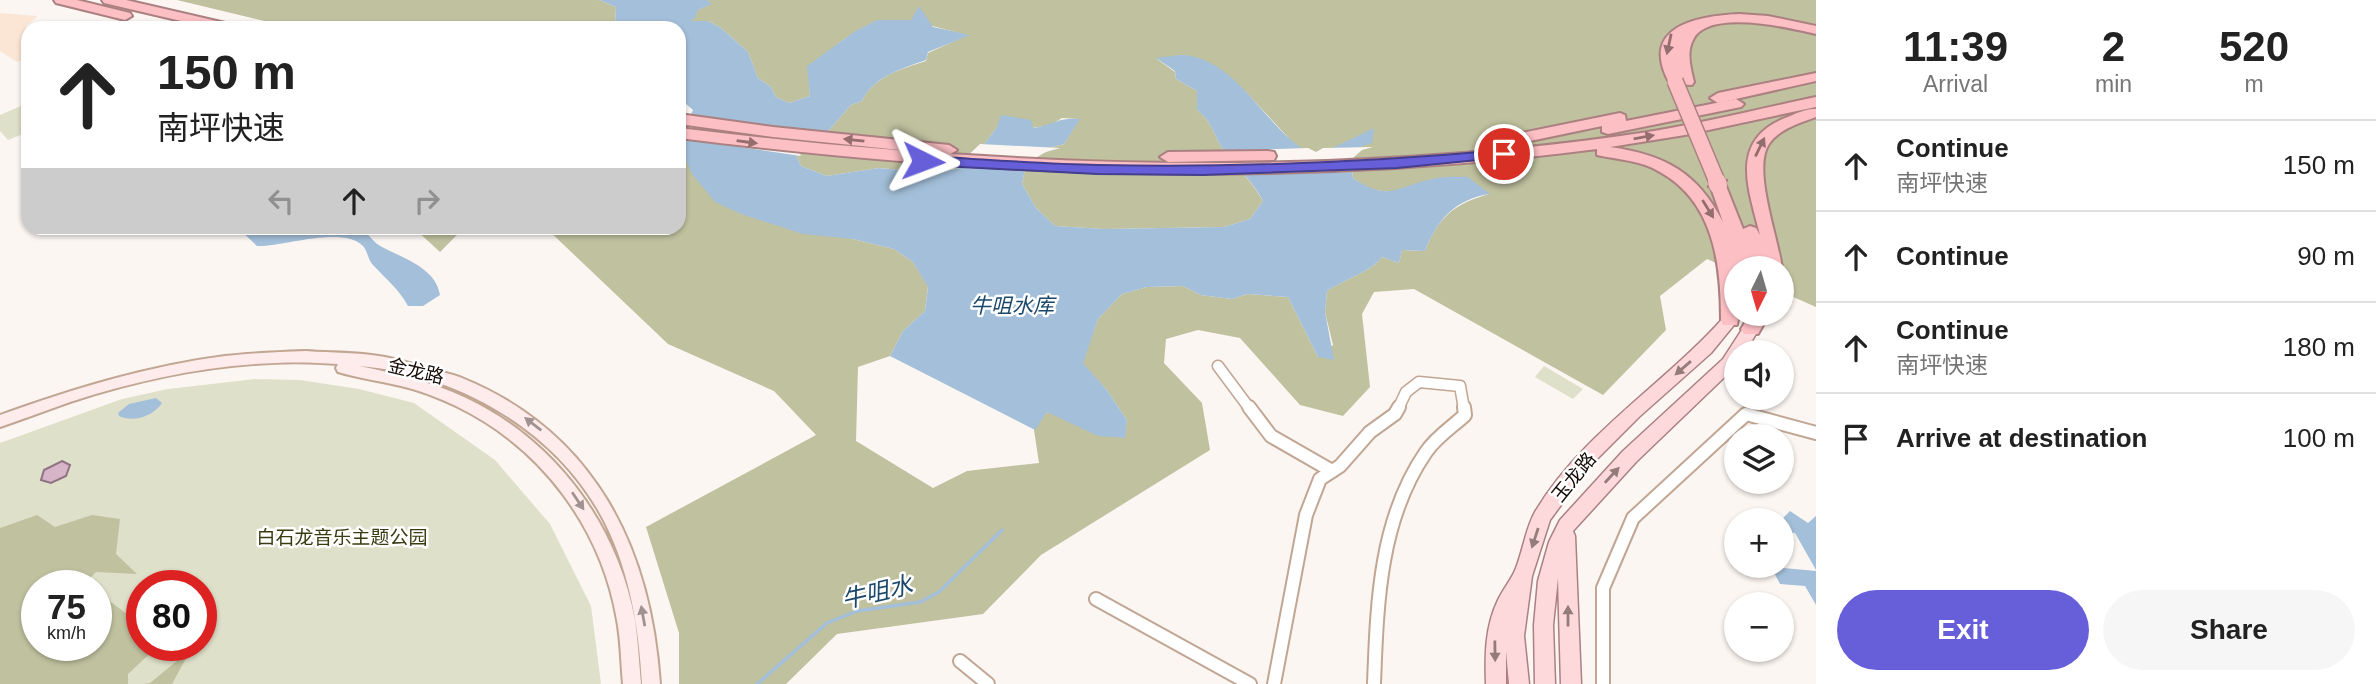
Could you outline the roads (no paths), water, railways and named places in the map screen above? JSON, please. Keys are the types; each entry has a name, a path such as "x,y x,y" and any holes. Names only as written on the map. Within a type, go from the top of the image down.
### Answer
{"highway":[{"path":"61,0 109,6 155,21"},
{"path":"109,6 124,4 198,21"},
{"path":"1756,256 1751,233 1725,185 1681,81 1667,58 1668,38 1681,21 1702,12 1736,11 1780,19 1816,30"},
{"path":"1681,81 1682,45 1692,30 1718,19 1773,24 1816,46"},
{"path":"1500,148 1816,77"},
{"path":"1500,148 1816,89"},
{"path":"1770,256 1756,187 1755,156 1760,141 1790,113 1816,102"},
{"path":"686,134 810,151 923,161 1200,164 1393,158 1644,137 1816,111"},
{"path":"686,120 773,132 1095,163"},
{"path":"1500,148 1601,151 1636,155 1670,169 1686,180 1709,209 1724,239 1727,256"},
{"path":"1725,185 1742,256"}],"main road":[{"name":"玉龙路","path":"1519,684 1514,636 1522,576 1542,517 1584,462 1633,412 1705,349 1724,325"},
{"name":"金龙路","path":"0,421 75,394 149,374 257,359 332,358 382,363 429,372 463,384 504,404 561,447 603,505 625,550 639,593 651,684"},
{"name":"金龙路","path":"0,429 139,384 198,373 252,367 349,368 396,376 442,391 489,415 521,438 566,484 583,508 603,545 618,585 629,645 632,684"},
{"name":"玉龙路","path":"1545,684 1545,616 1548,588 1555,555 1566,526 1657,428 1724,368"},
{"path":"1566,526 1571,684"},
{"path":"1496,684 1497,623 1508,595 1522,576"}],"street":[{"path":"1218,366 1271,436 1332,471"},
{"path":"1274,684 1306,515 1320,479 1340,466 1370,432 1395,414 1406,392 1419,382 1460,386 1465,415 1427,450 1405,485 1378,585 1374,684"},
{"path":"1603,684 1602,588 1633,518 1746,414 1816,433"},
{"path":"1096,599 1250,684"},
{"path":"960,661 988,684"}],"water":[{"name":"牛咀水库","path":"599,0 707,0 712,4 698,10 695,18 690,21 708,21 721,28 748,52 758,78 771,87 776,97 789,103 810,96 807,66 854,32 877,20 911,20 919,6 933,27 970,35 928,52 926,60 880,80 862,101 851,105 823,137 792,146 801,166 827,176 879,168 936,173 960,168 977,154 997,127 1001,115 1031,120 1033,128 1061,120 1080,119 1064,144 1044,149 1027,159 1022,184 1036,208 1055,226 1104,229 1224,227 1250,219 1263,201 1225,152 1207,120 1197,110 1197,91 1176,79 1175,71 1156,58 1177,55 1204,60 1222,70 1283,132 1316,156 1374,128 1372,143 1360,147 1350,157 1353,178 1366,186 1376,190 1393,191 1437,178 1468,177 1490,194 1467,201 1449,213 1435,230 1425,251 1402,250 1399,263 1382,257 1365,271 1327,291 1325,312 1334,360 1318,357 1288,297 1248,294 1232,299 1201,295 1183,286 1147,287 1122,294 1098,319 1083,363 1106,389 1127,420 1125,438 1098,436 1047,412 1035,430 890,356 903,331 925,311 928,287 913,262 894,249 853,239 803,234 741,214 715,202 692,174 686,160 686,124 693,110 686,104 686,21 615,21 616,7"},
{"path":"245,235 368,235 379,245 425,271 437,286 440,295 423,306 408,306 371,263 363,246 354,240 327,237 257,246"},
{"path":"156,398 162,403 148,415 131,419 119,416 118,413 129,404"},
{"path":"1794,514 1808,523 1816,516 1816,570 1795,533"},
{"path":"1794,569 1816,571 1816,605 1805,586 1780,584 1777,578 1794,578"}],"waterway":[{"name":"牛咀水","path":"757,684 827,623 857,611 920,602 939,592 1002,530"}],"park label":[{"name":"白石龙音乐主题公园","path":"342,537"}]}
